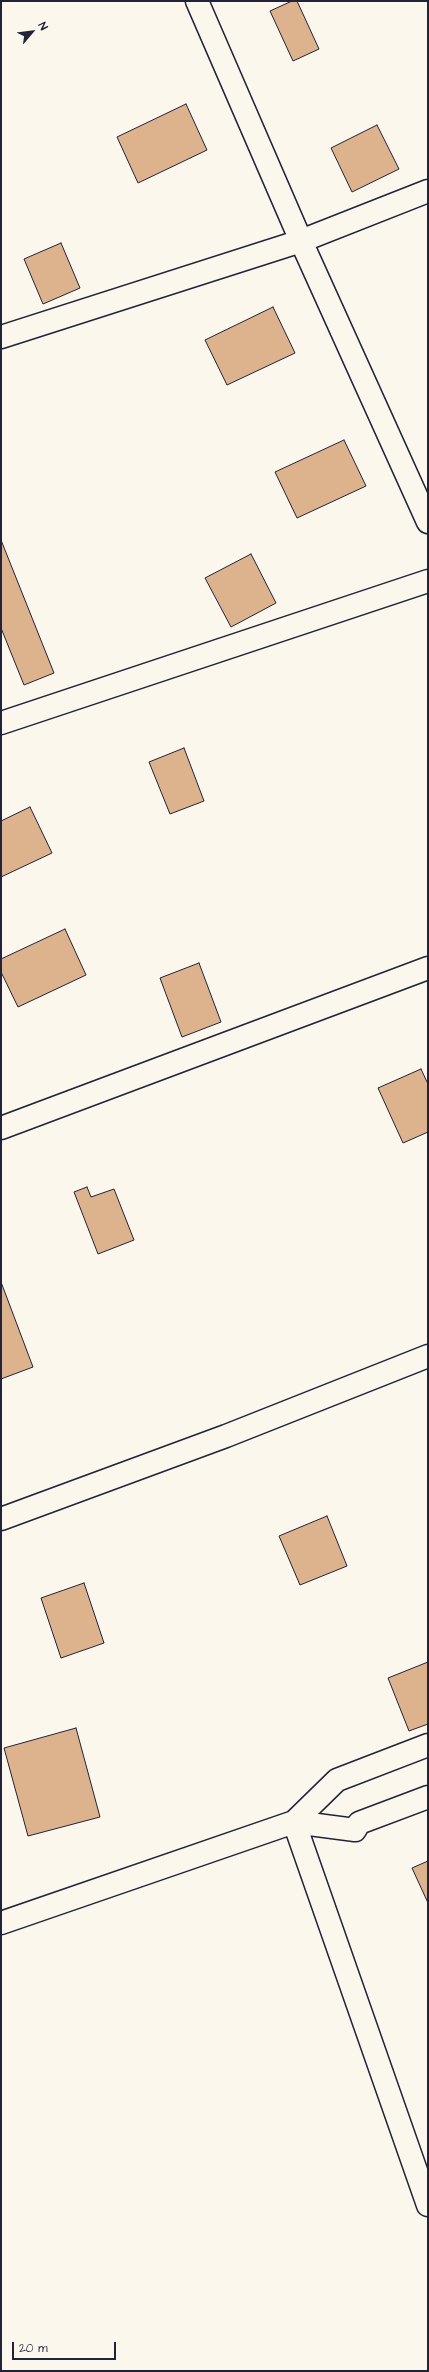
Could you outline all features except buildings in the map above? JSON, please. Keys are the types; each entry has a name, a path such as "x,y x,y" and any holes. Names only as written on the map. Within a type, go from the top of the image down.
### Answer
{"street":[{"path":"197,1 301,241 428,522"},
{"path":"1,337 301,241 428,191"},
{"path":"1,723 428,581"},
{"path":"1,1128 428,968"},
{"path":"1,1520 226,1436 428,1356"},
{"path":"1,1923 294,1822 337,1780 428,1745"},
{"path":"294,1822 355,1830 359,1823 428,1797"},
{"path":"294,1822 428,2205"}]}
